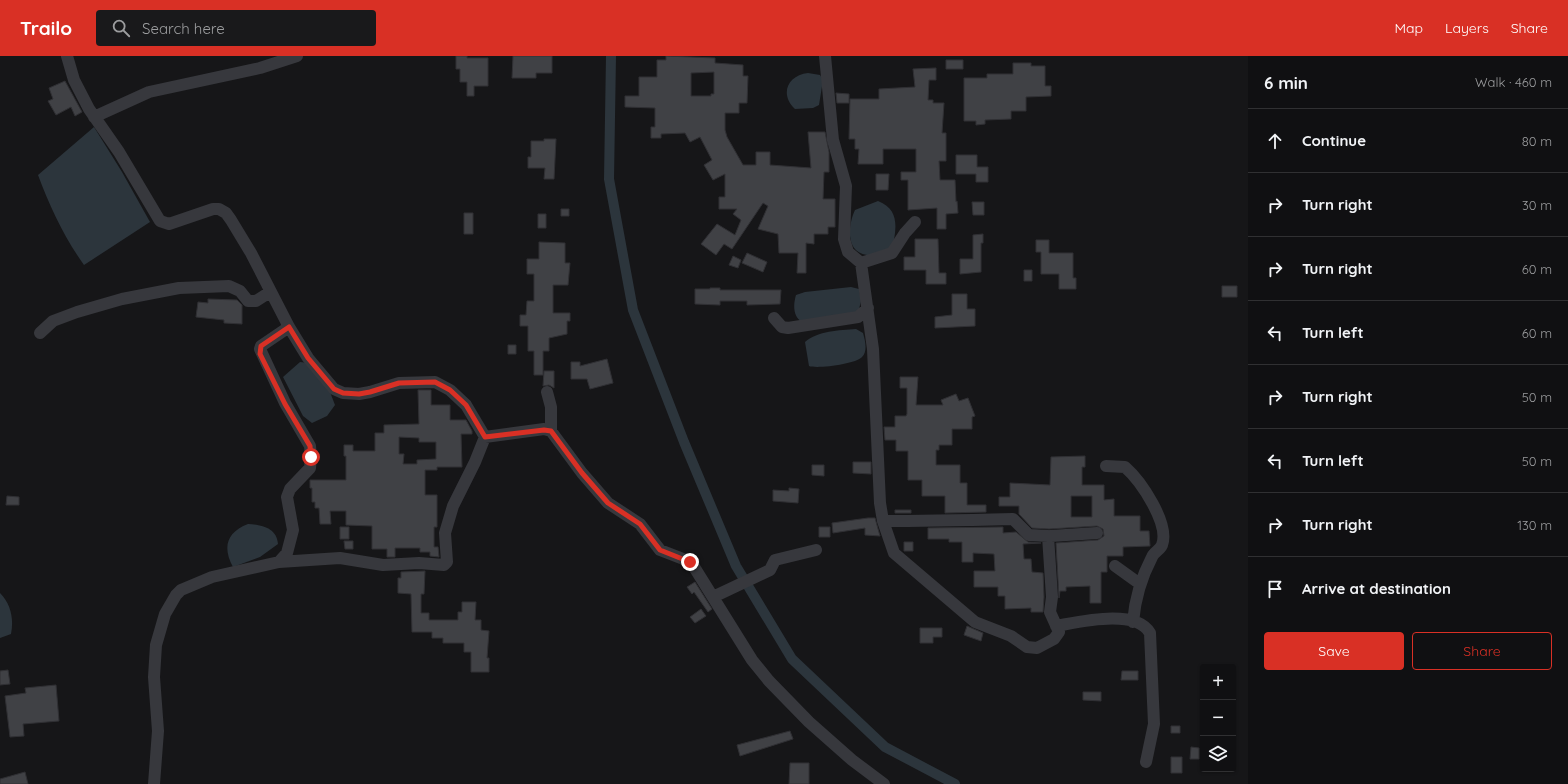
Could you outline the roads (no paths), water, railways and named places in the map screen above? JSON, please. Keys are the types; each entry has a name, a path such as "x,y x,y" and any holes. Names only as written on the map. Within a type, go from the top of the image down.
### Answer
{"street":[{"path":"67,56 74,80 94,116 119,152 160,221 169,224 213,209 219,209 226,213 251,253 270,292 308,358 334,389 343,393 359,394 399,383 435,382 450,390 466,405 485,437"},
{"path":"94,116 149,92 260,68 297,56"},
{"path":"825,56 833,140 846,186 844,239 848,252 861,263 868,308 873,349 878,464 883,521 894,553 975,622 1011,636 1027,647 1037,648 1057,636 1059,632 1050,612 1052,597 1049,537"},
{"path":"861,263 892,253 905,233 915,222"},
{"path":"40,333 53,321 77,312 122,299 179,288 230,286 240,291 248,301 256,301 270,292"},
{"path":"774,318 782,327 788,328 858,317 868,308"},
{"path":"279,562 287,553 293,530 287,497 290,489 310,468 311,457 310,446 285,404 260,349 261,346 289,327"},
{"path":"547,392 551,407 551,431 599,494 608,503 640,524 660,550 690,562 715,596 752,660 769,681 809,722 852,760 884,784"},
{"path":"485,437 544,430 551,431"},
{"path":"154,784 158,731 154,677 156,645 165,614 176,594 181,590 212,577 279,562 340,558 383,565 419,563 444,565 447,562 445,533 453,506 475,462 485,437"},
{"path":"1106,466 1125,467 1130,471 1148,494 1159,518 1163,539 1162,545 1154,554 1140,584 1133,622"},
{"path":"883,521 912,522 1013,519 1029,534 1046,535 1049,537 1097,533"},
{"path":"715,596 770,570 775,560 816,550"},
{"path":"1115,566 1140,584"},
{"path":"1056,626 1104,618 1133,622 1147,627 1150,633 1154,724 1152,743 1146,762"}],"waterway":[{"path":"611,56 609,179 633,310 684,442 736,566 792,659 885,747 955,784"}]}
